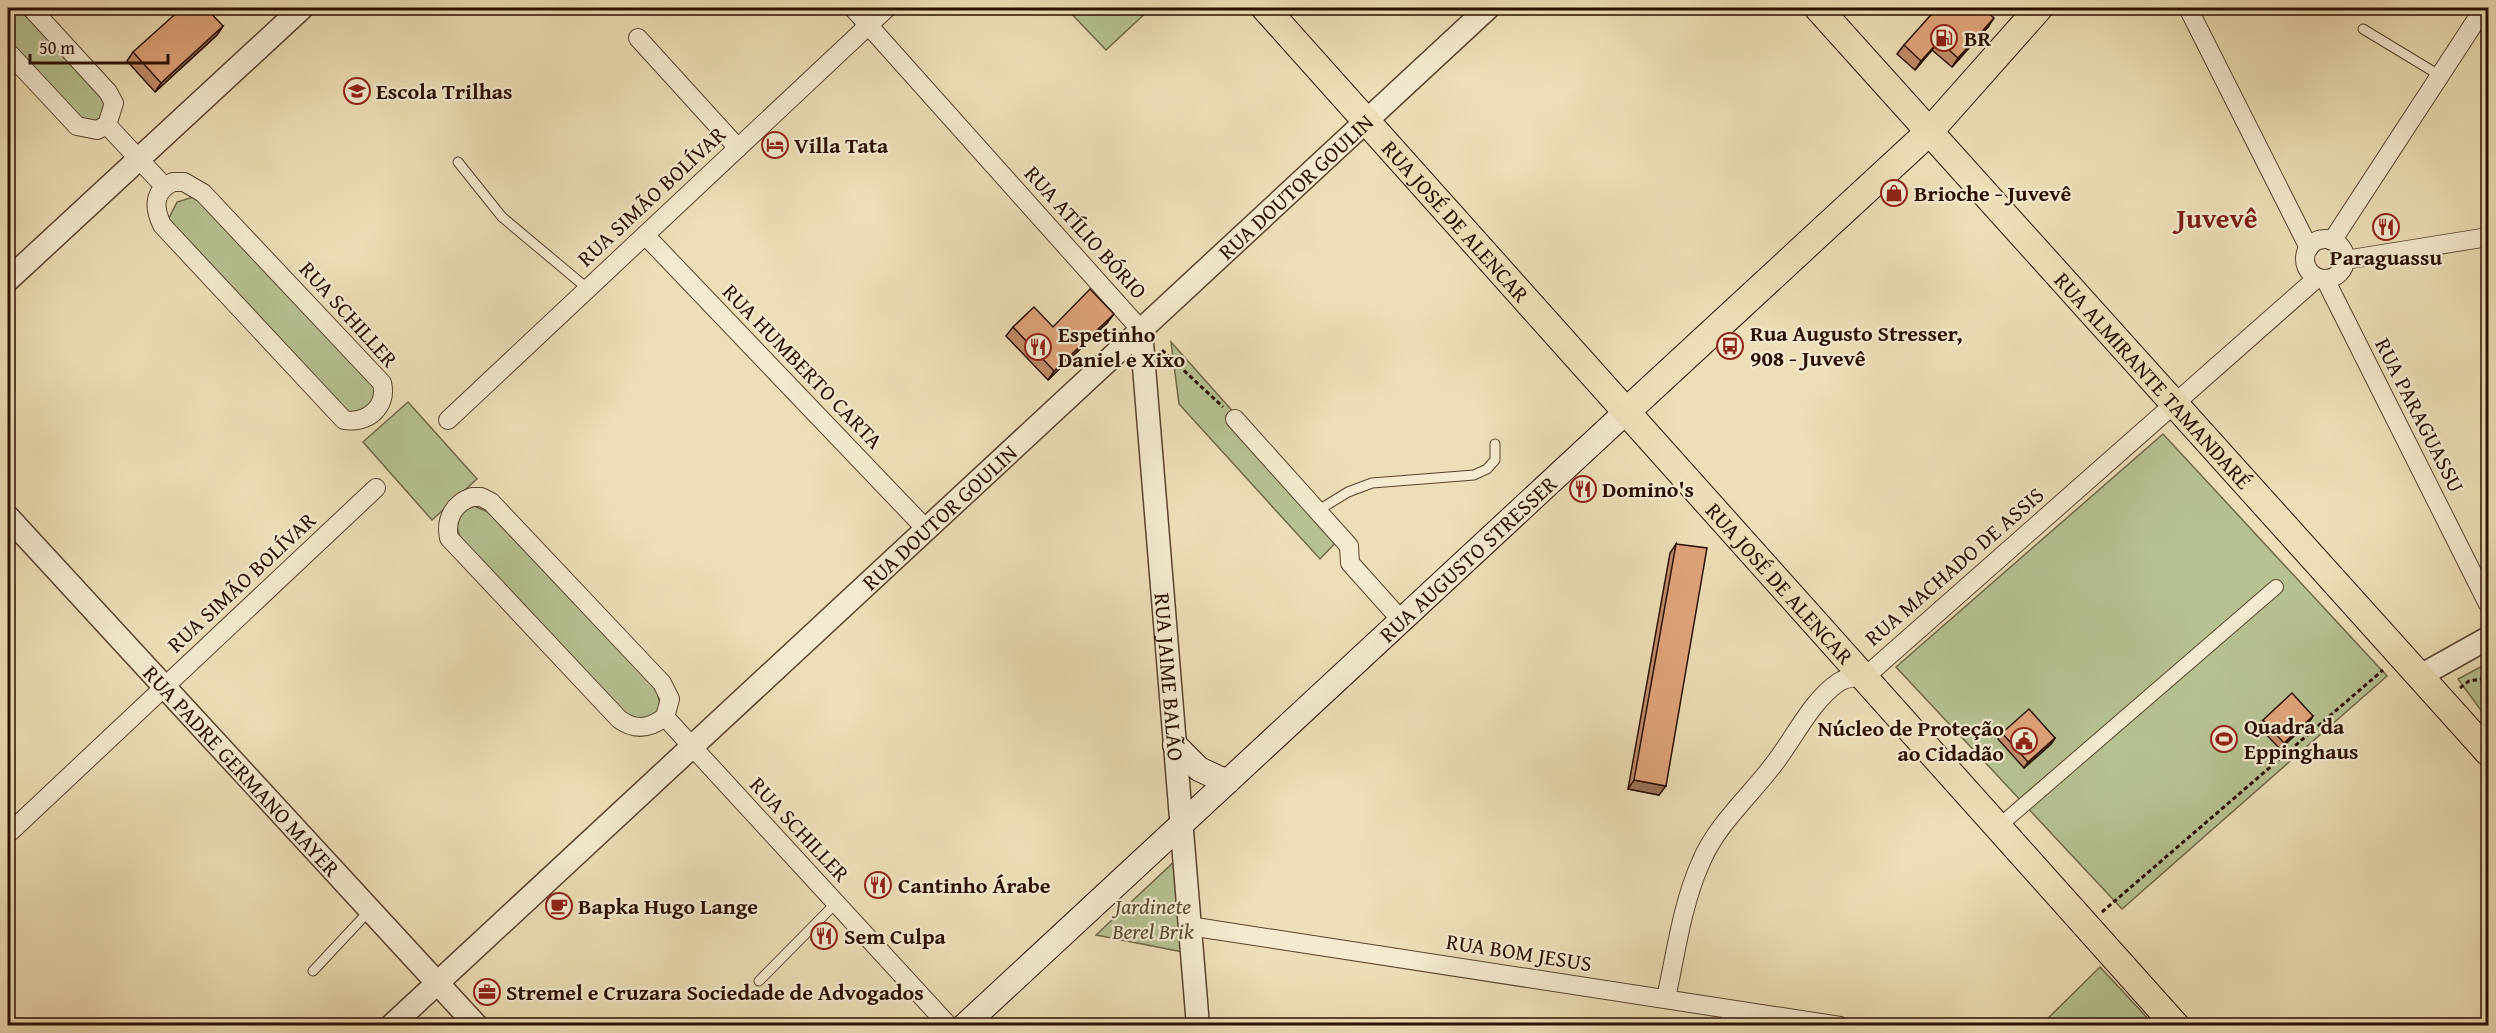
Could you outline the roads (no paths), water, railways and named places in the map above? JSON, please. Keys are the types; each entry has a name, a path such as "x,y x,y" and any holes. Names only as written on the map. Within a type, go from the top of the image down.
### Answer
{"main road":[{"name":"RUA JOSÉ DE ALENCAR","path":"1265,8 1866,676 2176,1026"},
{"name":"RUA ALMIRANTE TAMANDARÉ","path":"1818,8 2488,752"},
{"name":"RUA AUGUSTO STRESSER","path":"964,1026 1929,132 2039,8"},
{"path":"1175,745 1199,769 1227,782"}],"street":[{"path":"8,52 76,126 97,130 107,125 114,103 108,92 31,8"},
{"path":"8,280 302,8"},
{"name":"RUA ATÍLIO BÓRIO","path":"853,8 1141,330"},
{"name":"RUA SIMÃO BOLÍVAR","path":"448,420 887,8"},
{"name":"RUA DOUTOR GOULIN","path":"391,1026 1488,8"},
{"path":"2188,8 2309,248 2306,265 2321,278 2337,276 2345,260 2342,248 2332,240 2319,241 2309,248"},
{"path":"2332,240 2484,8"},
{"path":"638,38 738,148"},
{"path":"107,125 164,186"},
{"name":"RUA SCHILLER","path":"173,182 184,182 203,193 367,366 382,383 384,392 383,401 375,412 355,422 344,420 336,412 162,225 156,204 158,194 164,186 173,182"},
{"name":"RUA HUMBERTO CARTA","path":"645,235 926,529"},
{"path":"2345,260 2488,237"},
{"name":"RUA MACHADO DE ASSIS","path":"1666,998 1687,905 1700,862 1709,844 1775,763 1816,706 1838,683 1847,678 1866,676 2321,278"},
{"name":"RUA PARAGUASSU","path":"2321,278 2488,604"},
{"name":"RUA JAIME BALÃO","path":"1141,330 1197,1026"},
{"path":"1235,419 1349,546 1350,563 1401,621"},
{"name":"RUA SIMÃO BOLÍVAR","path":"8,834 376,488"},
{"path":"472,497 481,497 491,502 662,683 670,699 665,717 645,728 627,725 619,719 449,538 448,520 456,507 472,497"},
{"name":"RUA PADRE GERMANO MAYER","path":"8,517 477,1026"},
{"path":"1998,827 2276,587"},
{"path":"2420,676 2488,638"},
{"name":"RUA SCHILLER","path":"665,717 949,1026"},
{"name":"RUA BOM JESUS","path":"1190,926 1666,998 1727,1017 1840,1026"}],"lane":[{"path":"2363,29 2439,75"},
{"path":"458,162 515,229 588,289"},
{"path":"1317,511 1348,492 1372,483 1474,475 1487,469 1495,460 1495,444"},
{"path":"759,981 836,903"},
{"path":"313,970 370,910"}],"place":[{"name":"BR","path":"1944,38"},
{"name":"Escola Trilhas","path":"357,91"},
{"name":"Villa Tata","path":"775,145"},
{"name":"Brioche - Juvevê","path":"1894,193"},
{"name":"Paraguassu","path":"2386,227"},
{"name":"Rua Augusto Stresser, 908 - Juvevê","path":"1730,346"},
{"name":"Espetinho Daniel e Xixo","path":"1038,347"},
{"name":"Domino's","path":"1583,489"},
{"name":"Quadra da Eppinghaus","path":"2224,739"},
{"name":"Núcleo de Proteção ao Cidadão","path":"2024,741"},
{"name":"Cantinho Árabe","path":"878,885"},
{"name":"Bapka Hugo Lange","path":"559,906"},
{"name":"Sem Culpa","path":"824,936"},
{"name":"Stremel e Cruzara Sociedade de Advogados","path":"487,992"}],"district":[{"name":"Juvevê","path":"2217,217"}],"park label":[{"name":"Jardinete Berel Brik","path":"1153,918"}]}
